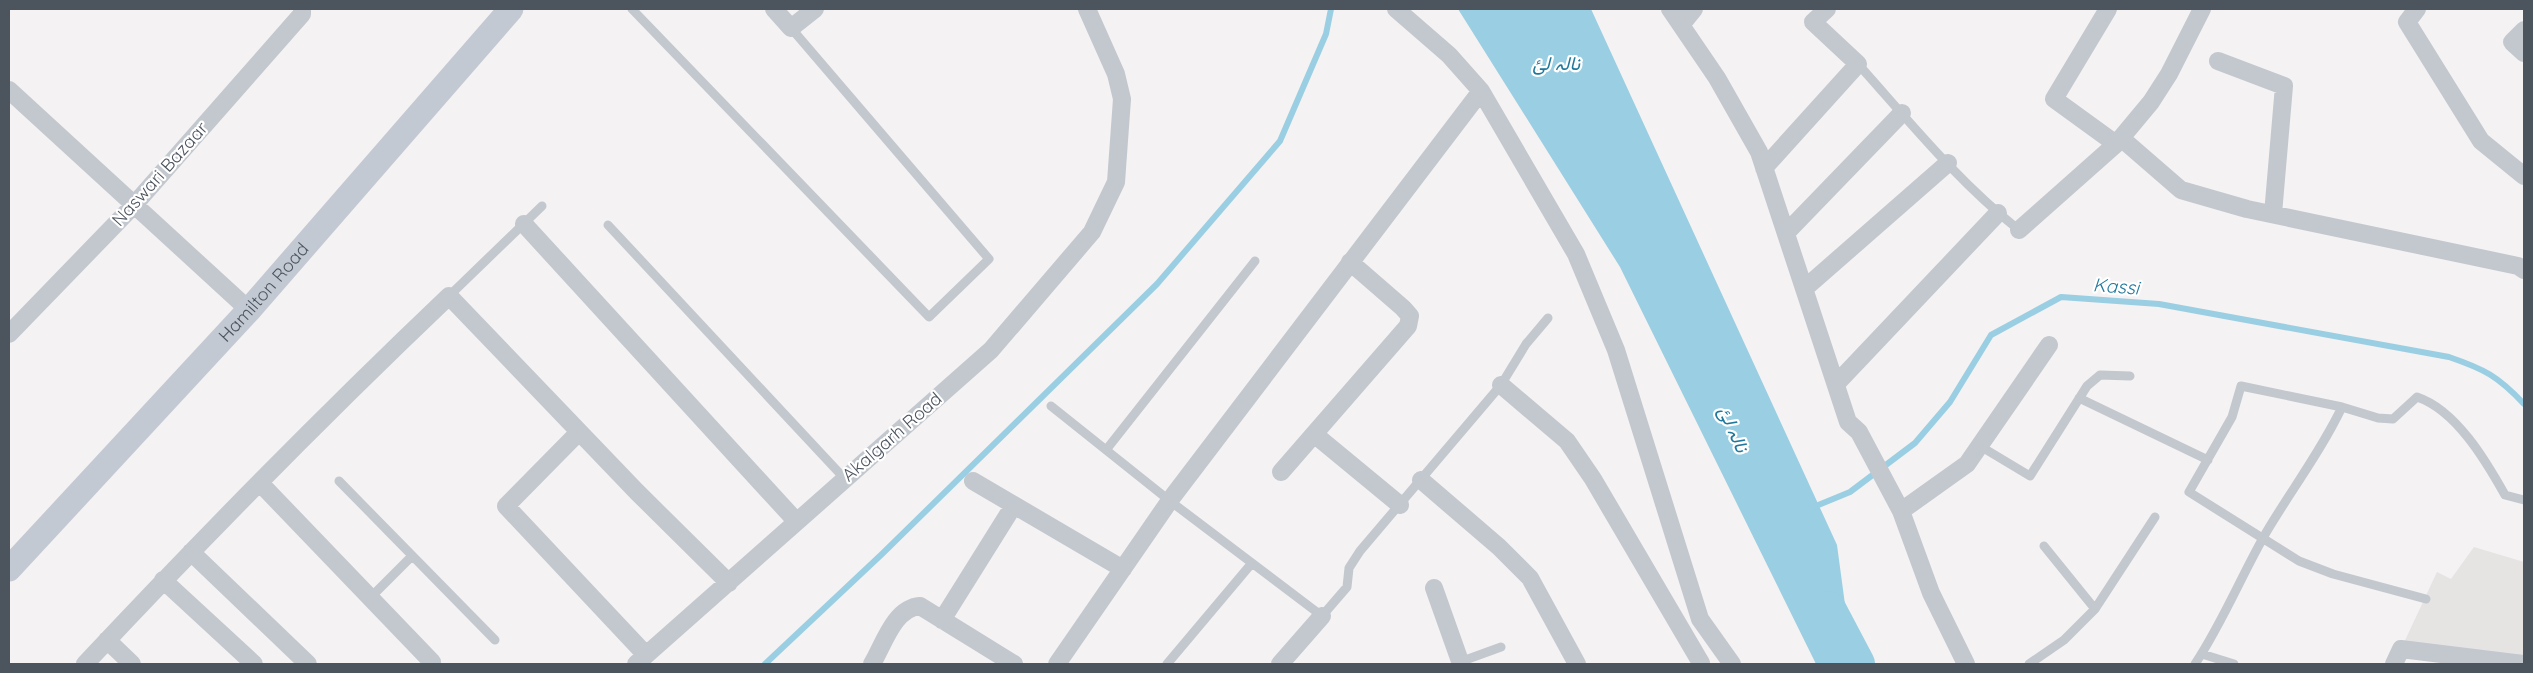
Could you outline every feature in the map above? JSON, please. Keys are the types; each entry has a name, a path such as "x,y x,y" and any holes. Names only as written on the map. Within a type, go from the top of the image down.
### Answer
{"street":[{"name":"Naswari Bazaar","path":"9,334 134,205 302,14 302,9"},
{"name":"Hamilton Road","path":"9,569 249,310 511,9"},
{"path":"774,9 791,28 815,9"},
{"name":"Akalgarh Road","path":"641,659 991,350 1092,232 1116,182 1122,99 1116,74 1087,9"},
{"path":"1396,9 1449,55 1481,91 1576,254 1616,350 1700,619 1727,658 1699,664 1593,479 1567,441 1501,385"},
{"path":"1670,9 1717,78 1759,152 1848,422 1859,432 1884,483 1901,511 1931,593 1966,664"},
{"path":"1681,25 1694,9"},
{"path":"1764,168 1858,64 1813,22 1827,9"},
{"path":"2108,9 2054,99 2118,141 2181,190 2273,214 2518,266 2524,270"},
{"path":"2019,230 2118,141 2151,102 2169,74 2202,9"},
{"path":"2417,9 2407,22 2481,140 2524,176"},
{"path":"2524,30 2512,42 2524,53"},
{"path":"2218,61 2284,86 2273,214"},
{"path":"9,90 249,310"},
{"path":"1057,664 1170,501 1481,91"},
{"path":"1786,233 1902,113"},
{"path":"1804,289 1948,164"},
{"path":"1836,384 1998,213"},
{"path":"524,224 796,521"},
{"path":"1281,472 1408,326 1410,316 1404,308 1350,262"},
{"path":"85,664 163,580 359,381 449,296 729,583"},
{"path":"1901,511 1967,464 2049,345"},
{"path":"580,432 506,506 641,659"},
{"path":"1314,434 1400,505"},
{"path":"1421,480 1499,547 1530,578 1577,664"},
{"path":"973,481 1123,569"},
{"path":"260,483 432,662 429,664"},
{"path":"942,620 1014,505"},
{"path":"191,552 308,664"},
{"path":"163,580 254,664"},
{"path":"1434,588 1458,663"},
{"path":"872,664 901,613 910,607 920,606 1002,661"},
{"path":"1280,664 1322,616"},
{"path":"107,640 132,664"},
{"path":"2394,664 2401,649 2523,664"}],"lane":[{"path":"632,9 929,317 989,259 791,28"},
{"path":"1858,64 1948,164 1998,213 2019,230"},
{"path":"449,296 542,206"},
{"path":"608,225 844,478"},
{"path":"1106,450 1255,261"},
{"path":"1051,406 1170,501 1322,616 1347,587 1349,568 1501,385 1526,344 1548,318"},
{"path":"1980,446 2030,476 2087,386 2100,375 2130,376"},
{"path":"2426,599 2333,574 2299,561 2189,492 2232,417 2241,386 2342,407 2378,418 2393,419 2417,397 2432,402 2452,419 2485,461 2506,495 2524,500"},
{"path":"2079,398 2208,460"},
{"path":"2195,664 2291,490 2327,438 2342,407"},
{"path":"339,481 494,640"},
{"path":"2028,664 2064,640 2095,609 2155,518"},
{"path":"2044,546 2095,609"},
{"path":"370,598 412,556"},
{"path":"1166,664 1252,563"},
{"path":"1458,663 1502,647"},
{"path":"2202,654 2234,664"}],"shaded area":[{"path":"2474,547 2524,562 2524,664 2401,649 2437,572 2451,579"}],"water":[{"name":"نالہ لئ","path":"1458,9 1591,9 1837,545 1853,664 1816,664 1620,267"}],"waterway":[{"path":"765,664 882,554 1157,284 1280,141 1326,34 1331,9"},
{"name":"Kassi","path":"1811,508 1850,492 1915,443 1950,402 1991,335 2061,297 2159,304 2449,357 2490,374 2524,404"},
{"name":"نالہ لئ","path":"1828,609 1857,664"}]}
